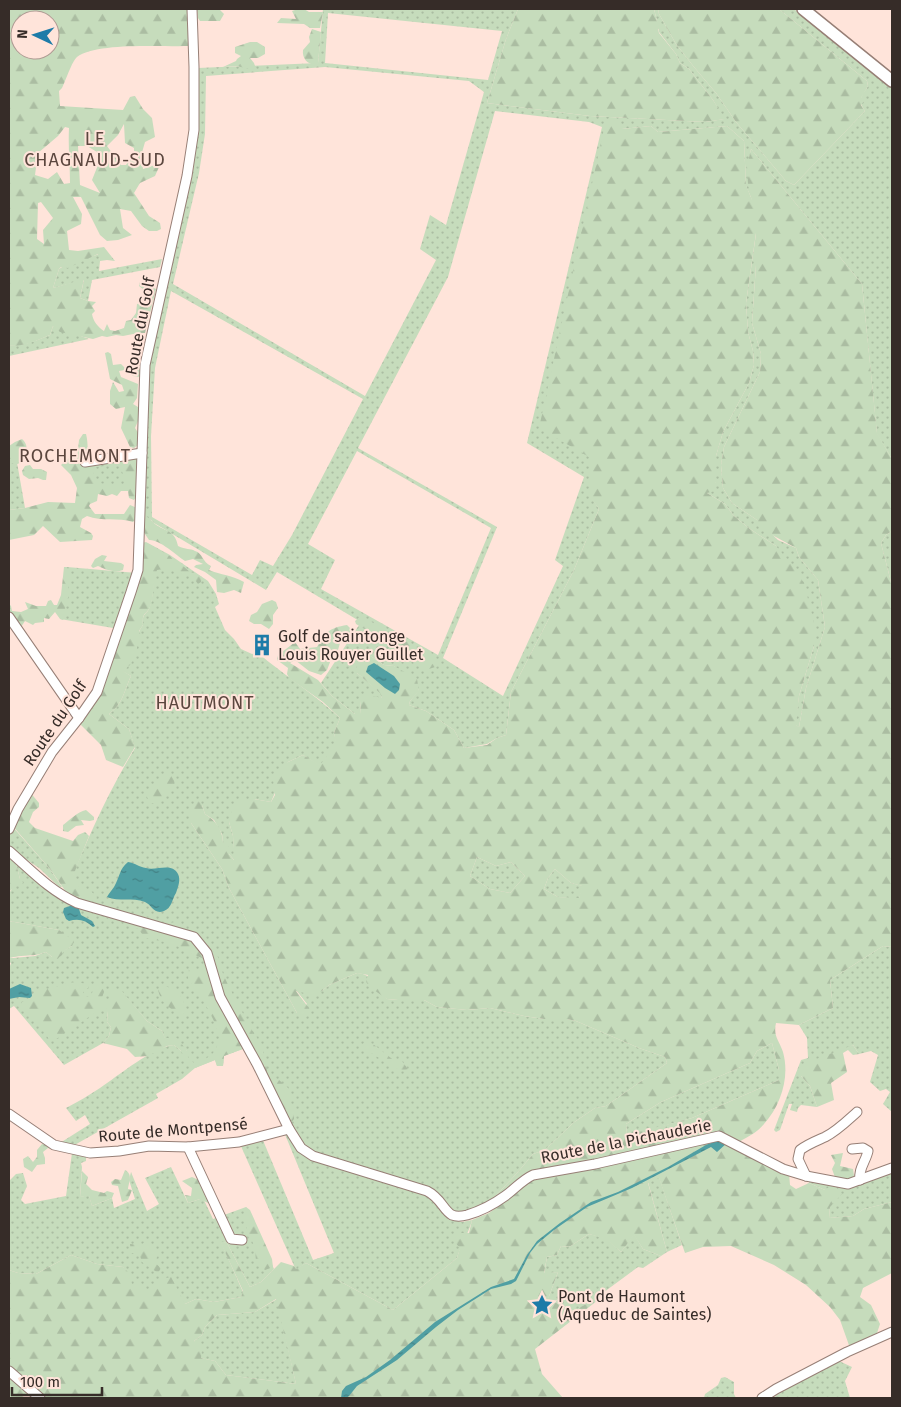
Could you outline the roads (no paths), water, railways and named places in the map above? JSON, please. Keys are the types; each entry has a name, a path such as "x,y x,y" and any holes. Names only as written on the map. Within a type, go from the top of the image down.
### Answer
{"main road":[{"path":"802,9 892,81"}],"street":[{"name":"Route du Golf","path":"9,829 18,809 52,752 80,718 97,692 138,570 145,365 186,176 194,130 192,9"},
{"path":"85,462 142,453"},
{"path":"9,617 80,718"},
{"path":"9,851 46,885 77,903 194,937 207,954 220,997 258,1064 289,1129"},
{"path":"806,1176 798,1159 800,1150 809,1143 826,1136 857,1112"},
{"name":"Route de Montpensé","path":"9,1114 54,1145 90,1153 119,1152 149,1146 188,1147 239,1142 289,1129"},
{"name":"Route de la Pichauderie","path":"289,1129 301,1148 313,1156 427,1191 441,1201 447,1211 453,1216 462,1216 481,1211 505,1196 526,1178 533,1175 595,1164 719,1136 783,1169 806,1176 848,1184 892,1168"},
{"path":"188,1147 231,1238 242,1240"},
{"path":"852,1149 863,1148 868,1151 862,1167 860,1180"},
{"path":"762,1398 847,1352 892,1332"},
{"path":"9,1371 40,1398"}],"water":[{"path":"374,663 394,676 400,684 399,690 395,694 366,672 368,666"},
{"path":"128,862 150,869 172,868 175,870 179,876 179,884 172,903 167,910 158,912 145,902 107,897 123,867"},
{"path":"73,905 78,906 81,915 92,921 95,926 93,927 82,920 69,921 66,919 63,912 64,908"},
{"path":"20,984 31,988 32,996 30,998 19,997 9,999 9,989"},
{"path":"721,1139 727,1143 717,1152 711,1147 632,1188 587,1207 537,1244 530,1253 516,1281 491,1289 458,1310 397,1360 357,1386 349,1396 341,1398 342,1391 346,1386 366,1377 390,1360 435,1322 491,1287 514,1279 537,1241 560,1223 591,1202 618,1192 668,1167 706,1145"}],"place":[{"name":"Golf de saintonge Louis Rouyer Guillet","path":"262,645"},
{"name":"Pont de Haumont (Aqueduc de Saintes)","path":"542,1305"}],"district":[{"name":"LE CHAGNAUD-SUD","path":"95,149"},
{"name":"ROCHEMONT","path":"75,456"},
{"name":"HAUTMONT","path":"205,703"}]}
